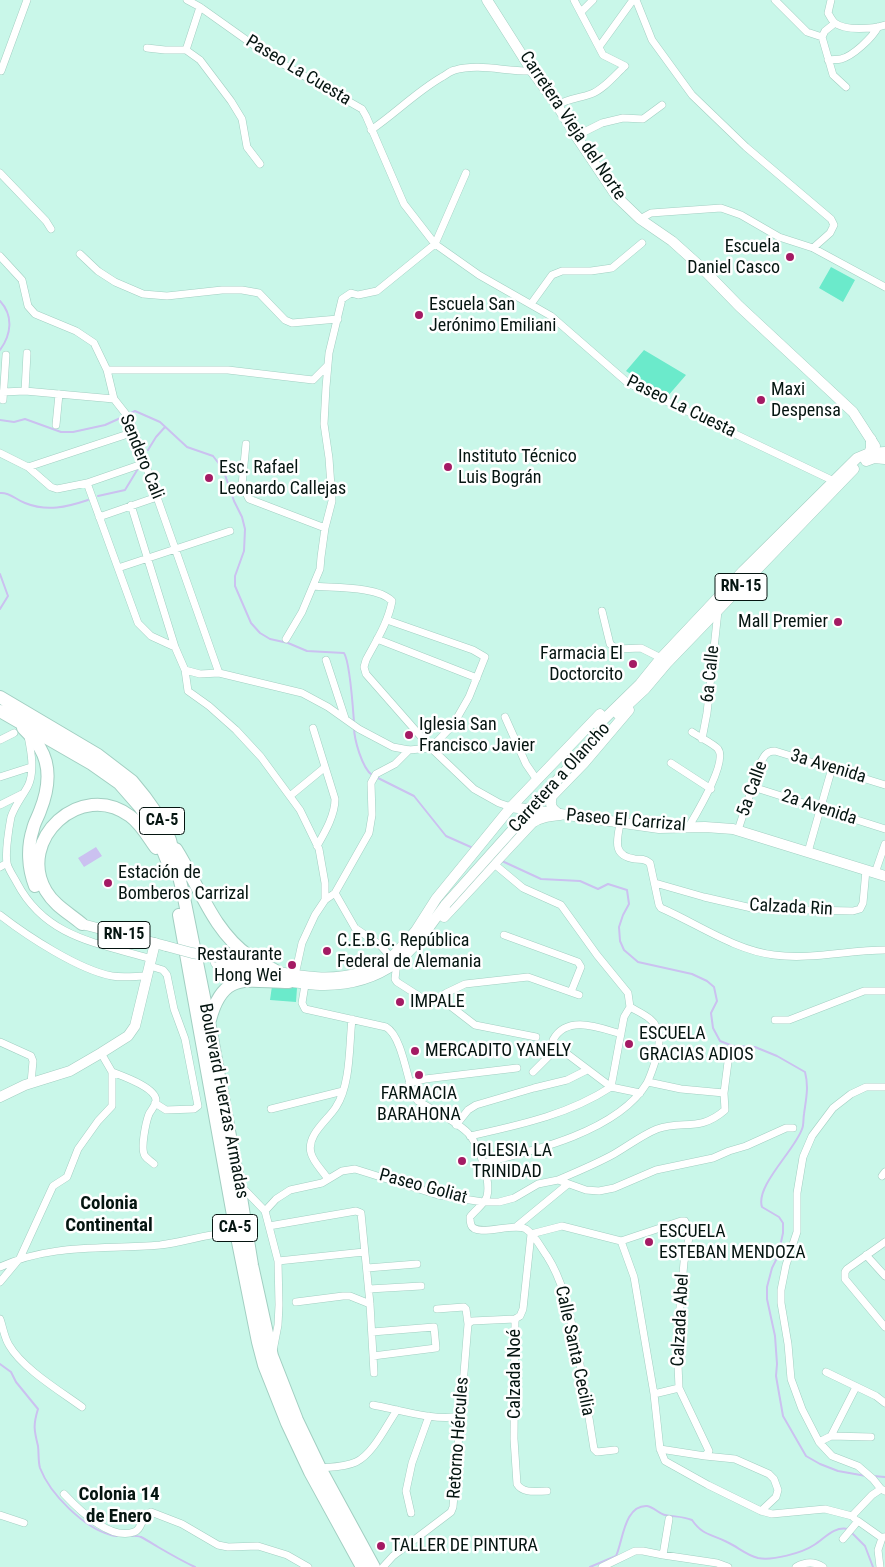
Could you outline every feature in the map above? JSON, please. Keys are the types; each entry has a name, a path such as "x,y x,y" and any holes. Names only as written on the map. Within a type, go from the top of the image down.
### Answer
{"highway":[{"name":"Boulevard Fuerzas Armadas","path":"0,697 98,755 132,780 162,821 170,840 183,893 209,1022 252,1265 272,1356 297,1420 320,1468 374,1567"},
{"name":"Boulevard Fuerzas Armadas","path":"0,711 92,764 119,783 140,807 155,830 171,869 236,1232 258,1342 272,1387 287,1423 310,1472 362,1567"},
{"path":"16,720 41,749 45,758 48,777 46,797 33,827 31,837 29,860 33,880 37,890 50,906 74,922 82,924"},
{"path":"82,924 59,908 53,901 43,885 38,863 43,842 50,829 64,814 83,806 95,804 118,809 130,816 138,824 171,869"},
{"path":"170,840 187,867 215,920 224,932 250,957 276,971"},
{"path":"209,1022 216,999 225,988 232,984 292,978"}],"main road":[{"name":"Carretera Vieja del Norte","path":"487,0 532,71 557,105 617,196 640,219 672,241 702,268 739,306 853,412 879,454"},
{"name":"Carretera a Olancho","path":"217,960 276,971 305,985 332,985 353,982 373,976 394,960 419,934 444,902 600,727 667,663 718,610 857,458 879,454"},
{"name":"Carretera a Olancho","path":"642,686 661,658 743,571 837,482 859,464 879,454"},
{"path":"419,934 436,899 511,807 594,719 625,691 642,686"},
{"path":"560,815 552,810 550,804 552,796 610,733 642,686"},
{"path":"511,807 536,815 560,815"},
{"path":"419,934 440,921 536,815"},
{"name":"Paseo El Carrizal","path":"560,815 663,829 705,827 738,830 876,873"},
{"name":"Carretera a Olancho","path":"82,924 292,978 358,975 394,960"},
{"path":"0,1097 31,1083 70,1070 128,1036 134,1029 155,943"}],"street":[{"path":"1,71 26,0"},
{"name":"Paseo La Cuesta","path":"187,0 270,56 362,109 404,204 435,244 479,275 551,316 628,383 837,482"},
{"path":"557,105 567,100 593,94 625,66 602,55 574,0"},
{"path":"581,12 593,0"},
{"path":"599,47 634,0 652,40 692,95 746,147 831,219 834,225 830,232 813,248"},
{"path":"775,0 807,32 822,37"},
{"path":"831,0 828,13 835,23 850,28 882,26"},
{"path":"186,50 200,7"},
{"path":"835,23 825,31 822,37 833,75 846,87"},
{"path":"828,60 843,59 864,44 882,26"},
{"path":"147,48 186,50 200,60 231,100 242,119 248,147 260,164"},
{"path":"371,130 426,86 454,70 469,68 500,69 514,72 532,71"},
{"path":"576,136 602,123 623,118 643,119 662,105"},
{"path":"0,173 46,221 51,229"},
{"path":"286,639 302,612 320,569 325,528 332,501 324,424 327,366 342,299 351,293 358,295 377,291 435,244 466,173"},
{"path":"640,219 651,212 721,208 740,215 779,236 813,248 885,287"},
{"path":"531,304 552,275 562,271 612,268 642,243"},
{"path":"80,254 98,271 115,282 142,294 167,296 222,290 259,293 285,320 292,323 338,319"},
{"name":"Sendero Cali","path":"0,256 22,280 28,306 35,314 76,332 94,343 107,370 114,399 129,418 219,673"},
{"path":"25,391 27,353"},
{"path":"3,400 6,356"},
{"path":"107,370 228,370 313,380 327,366"},
{"path":"3,392 25,391 114,399"},
{"path":"56,425 59,394"},
{"path":"28,467 134,432"},
{"path":"246,444 242,484 249,499 325,528"},
{"path":"0,461 3,455 28,467 54,489 86,483 145,463"},
{"path":"86,483 138,623 151,636 175,647"},
{"path":"99,517 157,497"},
{"path":"131,506 175,647 185,670 188,692 209,706 261,756 300,810 317,846 326,883 325,900"},
{"path":"118,568 230,531"},
{"path":"313,586 362,589 392,601 387,620 366,660 364,667 366,674 431,748 474,789 499,803 511,807"},
{"name":"6a Calle","path":"702,739 707,713 718,610"},
{"path":"602,611 610,644 614,648 641,648 661,658"},
{"path":"185,670 200,674 219,673 302,693 359,729 394,747 409,750 431,748 453,725 469,698 485,658 473,650 387,620"},
{"path":"377,639 478,678"},
{"path":"326,660 345,719"},
{"path":"505,717 526,764 537,780"},
{"path":"313,728 335,799 335,806 325,832 317,846"},
{"path":"688,828 711,789 720,753 716,747 692,732"},
{"path":"28,733 31,767 30,782 13,810 11,817 7,863 36,912 58,928 77,938 150,967 163,970 167,975 174,1009 185,1039 198,1106 194,1109 166,1110 155,1104"},
{"path":"0,740 14,734"},
{"path":"292,978 302,943 315,916 325,900 335,892 369,833 372,815 371,783 376,774 395,764 409,750"},
{"name":"3a Avenida","path":"771,751 885,785"},
{"name":"5a Calle","path":"738,830 764,757 767,752 771,751"},
{"path":"671,763 711,789"},
{"path":"0,777 31,767"},
{"path":"290,796 324,768"},
{"path":"808,852 832,768"},
{"name":"2a Avenida","path":"753,787 885,829"},
{"path":"0,805 23,794"},
{"path":"620,824 617,842 619,851 624,856 648,861 652,866 661,908 687,919 740,947 774,955 794,956 885,950"},
{"name":"Calzada Rin","path":"655,883 756,909 853,911 860,909 863,904 876,873 885,844"},
{"path":"470,1136 553,1115 591,1100 611,1087 624,1018 630,1007 628,993 597,955 561,905 523,888 494,862"},
{"path":"0,867 7,863"},
{"path":"335,892 355,928 380,945 394,960 395,979 397,982 422,998 440,998 480,1027 536,1037"},
{"path":"0,915 42,944 85,967 112,976 150,967"},
{"path":"440,998 465,984 528,977 575,994 580,967 578,962 504,934"},
{"path":"305,985 302,1003 306,1009 391,1029 397,1041 414,1096 418,1101 470,1136 483,1163 488,1181 487,1196 470,1217 471,1225 474,1228 484,1231 517,1226 568,1184"},
{"path":"775,1020 789,1020 864,991 885,991"},
{"path":"483,1163 565,1141 619,1113 640,1093 648,1082 657,1056 660,1042 659,1032 651,1019 630,1007"},
{"path":"328,1179 311,1153 312,1144 315,1132 337,1106 343,1091 352,1019"},
{"path":"621,1034 595,1026 573,1024 564,1028 555,1037 556,1045 611,1087 640,1093"},
{"path":"0,1042 31,1056 33,1061 31,1083"},
{"path":"533,1072 556,1045"},
{"path":"0,1282 20,1258 53,1186 68,1177 78,1149 98,1120 112,1106 112,1072 101,1053"},
{"path":"648,1082 681,1089 724,1093 728,1062"},
{"path":"409,1083 426,1079 517,1068"},
{"path":"456,1125 468,1110 476,1106 567,1080 588,1070"},
{"path":"112,1072 148,1088 155,1097 155,1104 146,1125 143,1151 145,1156 154,1164"},
{"path":"843,1540 872,1495 883,1490 858,1466 832,1456 820,1442 802,1409 791,1379 781,1290 786,1265 797,1232 797,1193 803,1157 812,1136 833,1108 851,1094 866,1087 885,1087"},
{"path":"271,1109 343,1091"},
{"name":"Paseo Goliat","path":"265,1211 276,1199 290,1190 317,1184 342,1171 355,1169 438,1195 483,1202 499,1202 514,1198 538,1184 558,1180 613,1154 655,1130 667,1126 708,1122 725,1110 724,1093"},
{"path":"558,1180 599,1191 614,1188 656,1170 713,1158 786,1128 792,1128"},
{"path":"239,1184 265,1211 278,1261 278,1325 272,1356"},
{"path":"269,1226 356,1211 361,1212 369,1288 374,1373"},
{"name":"Calzada Abel","path":"620,1241 665,1225 685,1221 690,1233 684,1262 677,1341 679,1388 709,1451 705,1456"},
{"name":"Calle Santa Cecilia","path":"517,1226 526,1229 531,1234 551,1262 563,1292 571,1318 594,1449 600,1453 615,1450"},
{"path":"531,1234 562,1226 620,1241 634,1277 654,1394 660,1449 665,1461 691,1474 708,1486 761,1511 772,1514 825,1509 855,1519 884,1538 878,1550 880,1567"},
{"path":"0,1267 20,1258 78,1248 175,1243 215,1233 236,1232"},
{"name":"Calzada Noé","path":"531,1234 523,1309 520,1316 515,1319 514,1439 517,1484 524,1491 547,1491"},
{"path":"885,1242 847,1269 844,1275 845,1279 885,1327"},
{"path":"278,1261 364,1252"},
{"path":"866,1255 885,1276"},
{"path":"367,1268 417,1264"},
{"path":"369,1288 422,1286"},
{"path":"296,1302 350,1296 370,1304"},
{"path":"437,1309 464,1307 468,1324 472,1321 515,1319"},
{"path":"0,1319 8,1344 17,1356 36,1373 82,1407"},
{"name":"Retorno Hércules","path":"383,1567 392,1556 452,1509 460,1416 462,1413 468,1324"},
{"path":"372,1332 434,1327 436,1348 373,1356"},
{"path":"826,1372 876,1396 885,1403"},
{"path":"820,1442 830,1436 856,1387"},
{"path":"654,1394 679,1388"},
{"path":"373,1405 429,1416 455,1418 460,1416"},
{"path":"320,1468 346,1465 362,1458 369,1452 397,1410"},
{"path":"411,1514 406,1491 412,1463 429,1416"},
{"path":"830,1436 871,1437"},
{"path":"660,1449 735,1459 769,1474 774,1479 778,1490 776,1497 761,1511"},
{"path":"64,1494 83,1514 104,1528 119,1533 138,1530 144,1516 151,1512 182,1524 218,1544 228,1547 258,1546 287,1555 308,1567"},
{"path":"0,1515 24,1524"},
{"path":"663,1555 669,1519"},
{"path":"602,1567 635,1551 717,1562 728,1567"},
{"path":"796,1567 804,1563 811,1563 823,1567"}],"green space":[{"path":"831,267 855,280 843,302 819,288"},
{"path":"644,350 686,375 667,397 626,371"},
{"path":"272,986 297,988 296,1002 270,1000"}],"shaded area":[{"path":"96,847 102,856 84,867 78,858"}],"waterway":[{"path":"0,301 9,319 9,332 0,350"},
{"path":"129,414 135,411 160,422 187,447 213,456 223,469 245,529 244,551 235,576 235,586 251,623 260,633 270,639 288,643 307,651 344,653 350,675 354,722"},
{"path":"0,420 14,422 25,419 61,432 73,432 105,425 125,416"},
{"path":"148,450 165,427"},
{"path":"98,496 125,490 139,467"},
{"path":"0,493 7,494 33,506 49,508 72,505 88,500"},
{"path":"0,574 8,596 0,609"},
{"path":"354,727 359,753 372,775"},
{"path":"376,777 414,796 446,836 473,848"},
{"path":"502,861 541,879 580,881 598,889 608,884 627,890 629,904 619,927 620,941 624,950 638,962 692,974 707,981 714,987 717,1001 711,1013 713,1028 720,1041 733,1046 755,1047 777,1056 805,1072 807,1088 803,1127 798,1138 764,1189 761,1198 762,1207 779,1217 783,1223 778,1256 772,1268 767,1287 767,1299 775,1336 776,1376 783,1416 806,1456 838,1471 866,1476"},
{"path":"0,1364 11,1372 16,1382 38,1409 35,1428 40,1468 52,1488 69,1509 79,1518 101,1531 115,1536 141,1537 195,1567"},
{"path":"873,1476 885,1477"},
{"path":"590,1567 616,1556 625,1525 633,1511 639,1507 647,1506 663,1514 692,1520 704,1532 750,1555 764,1559 795,1553 809,1548 838,1529 848,1529"},
{"path":"851,1532 865,1546 873,1567"}],"place":[{"name":"Escuela Daniel Casco","path":"790,257"},
{"name":"Escuela San Jerónimo Emiliani","path":"419,315"},
{"name":"Maxi Despensa","path":"761,400"},
{"name":"Instituto Técnico Luis Bográn","path":"448,467"},
{"name":"Esc. Rafael Leonardo Callejas","path":"209,478"},
{"name":"Mall Premier","path":"838,622"},
{"name":"Farmacia El Doctorcito","path":"633,664"},
{"name":"Iglesia San Francisco Javier","path":"409,735"},
{"name":"Estación de Bomberos Carrizal","path":"108,883"},
{"name":"C.E.B.G. República Federal de Alemania","path":"327,951"},
{"name":"Restaurante Hong Wei","path":"292,965"},
{"name":"IMPALE","path":"400,1002"},
{"name":"ESCUELA GRACIAS ADIOS","path":"629,1044"},
{"name":"MERCADITO YANELY","path":"415,1051"},
{"name":"FARMACIA BARAHONA","path":"419,1075"},
{"name":"IGLESIA LA TRINIDAD","path":"462,1161"},
{"name":"ESCUELA ESTEBAN MENDOZA","path":"649,1242"},
{"name":"TALLER DE PINTURA","path":"381,1546"}],"district":[{"name":"Colonia Continental","path":"109,1215"},
{"name":"Colonia 14 de Enero","path":"119,1506"}]}
